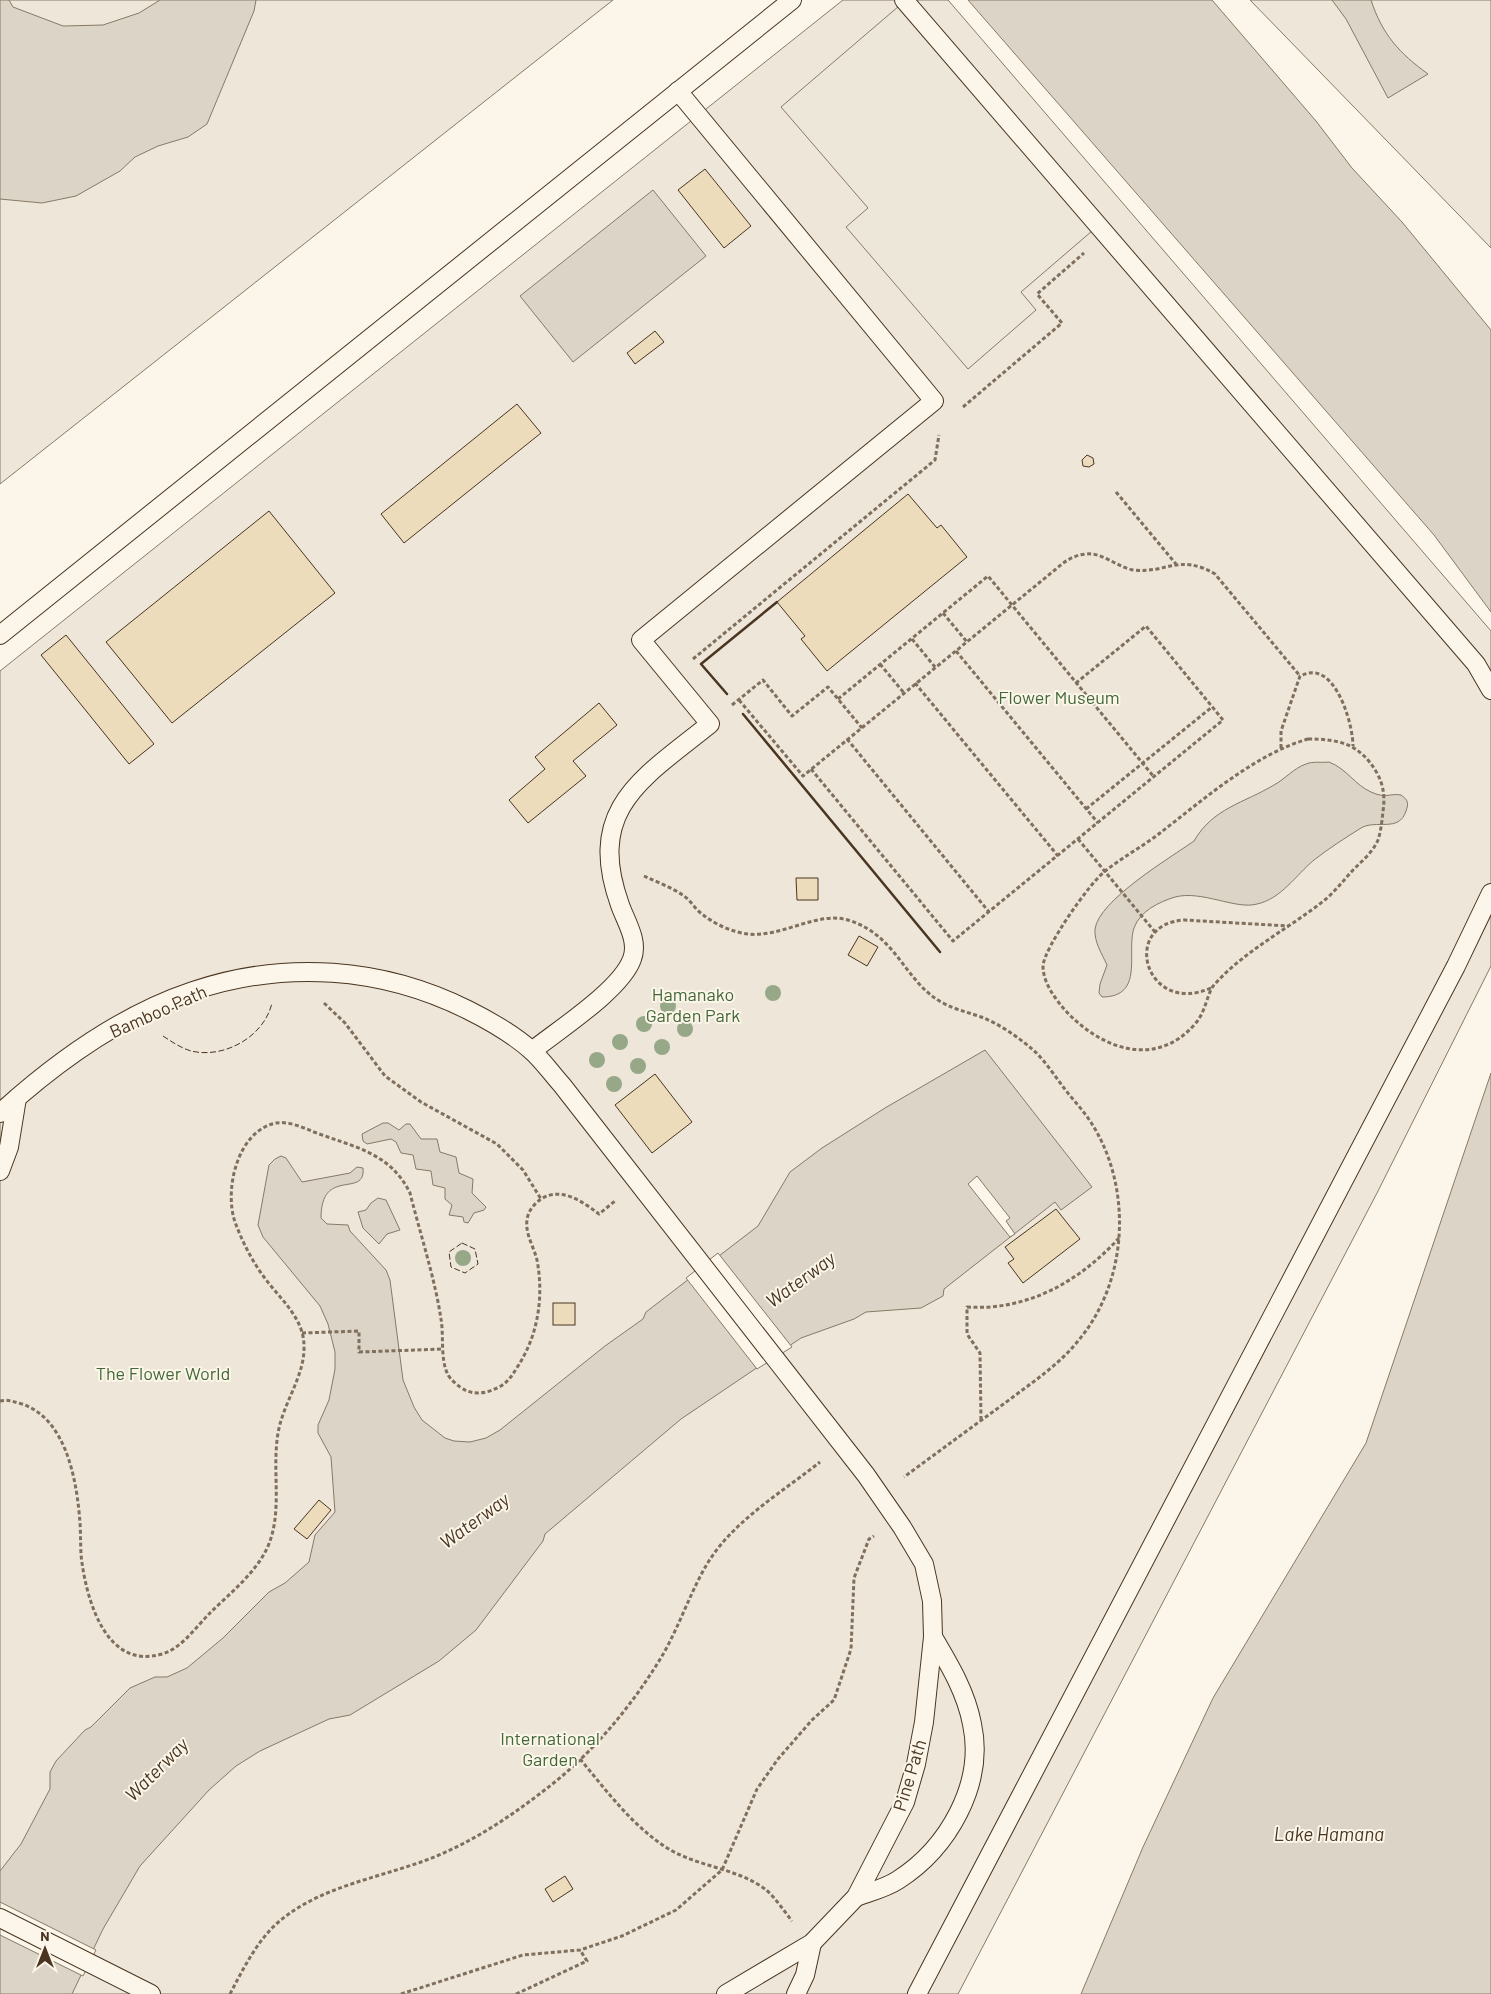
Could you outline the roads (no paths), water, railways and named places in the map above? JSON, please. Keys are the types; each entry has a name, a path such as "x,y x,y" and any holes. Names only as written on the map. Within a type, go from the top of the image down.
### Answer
{"lane":[{"path":"0,635 792,0"},
{"path":"904,0 1476,664 1491,690"},
{"path":"532,1051 600,998 621,976 632,959 634,939 613,885 609,860 609,840 615,818 626,797 642,780 710,724 641,640 934,401 678,91"},
{"path":"917,1994 1456,966 1491,893"},
{"name":"Bamboo Path","path":"0,1113 80,1049 135,1017 193,991 242,978 293,971 345,973 395,982 444,998 490,1021 532,1051 562,1085 664,1217"},
{"path":"0,1171 9,1147 17,1098"},
{"name":"Pine Path","path":"664,1217 879,1494 924,1564 932,1601 933,1637 924,1722 916,1764 905,1802 856,1897 812,1943 726,1994"},
{"path":"856,1897 897,1881 922,1862 946,1834 958,1814 969,1786 974,1755 972,1725 964,1695 933,1637"},
{"path":"0,1918 151,1994"},
{"path":"796,1994 805,1975 812,1943"}],"water":[{"path":"0,0 9,0 13,7 63,26 103,25 139,13 160,0 256,0 254,11 207,124 188,137 158,146 135,157 120,171 76,196 42,203 0,199"},
{"path":"968,0 1212,0 1316,121 1352,168 1402,222 1491,330 1491,612 1434,535"},
{"path":"1332,0 1371,0 1386,33 1408,58 1428,74 1388,98 1346,19"},
{"path":"653,190 706,256 573,362 520,296"},
{"path":"1329,762 1371,792 1380,795 1401,795 1408,804 1403,818 1393,824 1361,828 1314,860 1281,892 1266,901 1249,905 1196,896 1185,896 1175,897 1145,912 1134,928 1129,981 1124,990 1115,995 1102,997 1099,993 1100,984 1107,965 1097,943 1095,929 1099,918 1109,905 1137,880 1194,841 1210,821 1230,807 1274,785 1302,766 1309,763"},
{"name":"Waterway","path":"985,1050 1092,1187 1061,1210 1055,1202 944,1289 943,1296 921,1308 866,1312 854,1319 801,1338 681,1419 545,1534 543,1541 476,1630 439,1661 350,1715 329,1719 260,1751 236,1766 209,1790 140,1866 103,1929 72,1994 0,1994 0,1871 21,1844 50,1789 50,1772 56,1761 85,1730 91,1727 130,1688 155,1677 167,1677 187,1668 223,1638 269,1592 285,1583 309,1562 315,1535 335,1512 331,1457 318,1433 318,1425 329,1400 335,1369 335,1352 328,1324 320,1306 263,1237 258,1225 269,1165 275,1159 281,1156 286,1158 302,1182 350,1173 357,1167 363,1168 362,1177 358,1182 343,1185 328,1193 323,1202 321,1218 327,1224 348,1225 350,1231 386,1270 390,1280 403,1380 414,1407 422,1420 445,1438 454,1441 470,1442 486,1438 500,1430 605,1346 643,1319 646,1312 758,1226 790,1172 822,1148 885,1108"},
{"name":"Lake Hamana","path":"1491,1073 1491,1994 1081,1994 1143,1847 1213,1698 1366,1443"},
{"path":"383,1123 388,1123 399,1130 406,1124 410,1124 421,1139 437,1139 440,1152 456,1157 459,1173 473,1179 472,1193 486,1207 484,1210 474,1213 468,1223 464,1222 463,1217 449,1215 452,1205 445,1199 445,1188 433,1185 431,1171 416,1169 413,1155 401,1153 396,1142 391,1139 367,1144 363,1141 362,1134"},
{"path":"378,1198 386,1200 400,1230 387,1234 379,1244 363,1228 358,1212 366,1210"}],"park label":[{"name":"Flower Museum","path":"1059,697"},
{"name":"Hamanako Garden Park","path":"693,1004"},
{"name":"The Flower World","path":"163,1373"},
{"name":"International Garden","path":"550,1748"}]}
